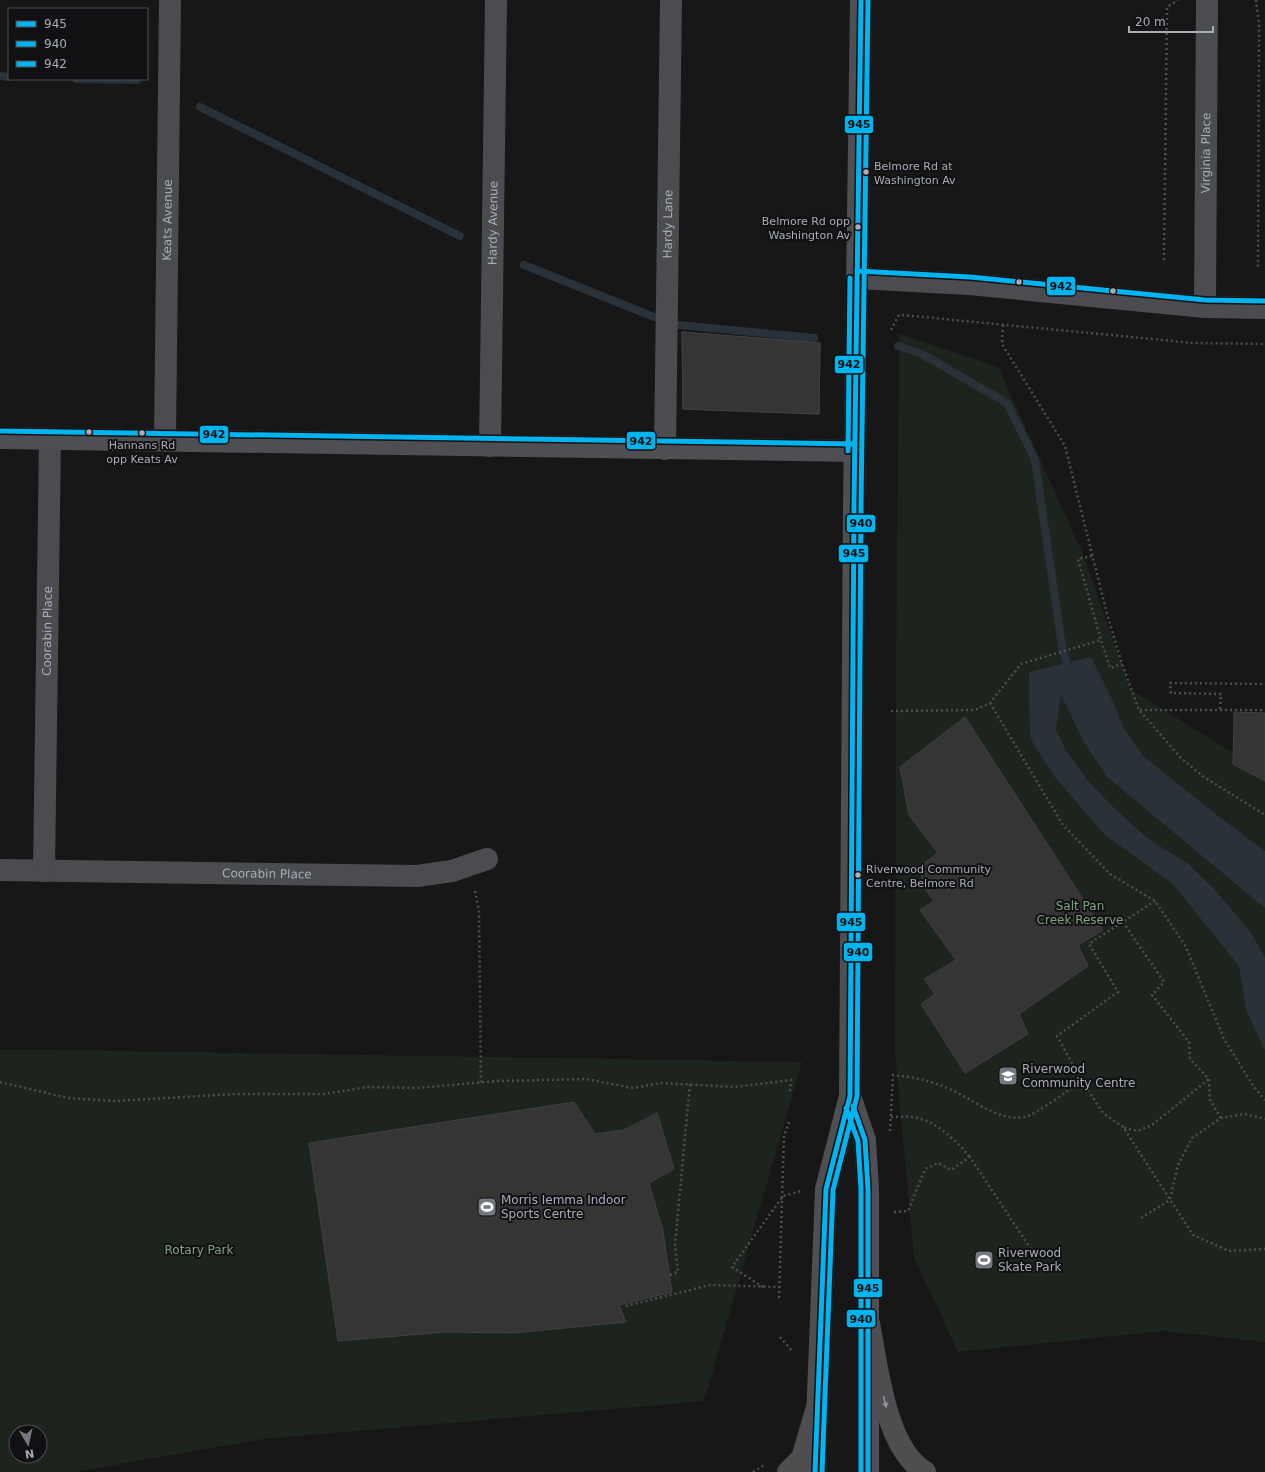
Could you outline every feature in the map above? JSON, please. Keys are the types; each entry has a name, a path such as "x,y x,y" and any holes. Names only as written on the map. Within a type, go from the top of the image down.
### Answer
{"highway":[{"path":"869,1323 881,1387 891,1428 911,1460 925,1472"},
{"path":"788,1472 802,1458 818,1404"}],"main road":[{"path":"815,1472 826,1189 850,1096 855,451 861,0"},
{"path":"0,438 855,451"},
{"path":"850,1096 864,1140 868,1189 868,1472"}],"street":[{"name":"Keats Avenue","path":"165,440 170,0"},
{"name":"Hardy Avenue","path":"490,446 496,0"},
{"name":"Hardy Lane","path":"665,449 671,0"},
{"name":"Virginia Place","path":"1205,307 1207,0"},
{"path":"857,278 969,284 1205,307 1265,308"},
{"name":"Coorabin Place","path":"44,871 50,439"},
{"name":"Coorabin Place","path":"0,870 417,876 452,871 487,858"}],"path":[{"path":"1164,260 1167,7 1178,0"},
{"path":"1256,0 1259,24 1258,269"},
{"path":"891,330 899,315 1194,343 1265,344"},
{"path":"1004,325 1002,344 1065,446 1107,614 1122,664 1139,710 1182,759 1204,777 1265,815"},
{"path":"1092,556 1078,559 1110,668 1122,664"},
{"path":"891,711 975,710 990,703 1021,664 1101,640"},
{"path":"1220,709 1221,694 1171,693 1170,683 1265,684"},
{"path":"990,703 1063,825 1110,874 1155,901 1186,947 1224,1039 1254,1087 1265,1100"},
{"path":"1139,710 1265,710"},
{"path":"463,867 475,891 479,911 481,1082"},
{"path":"1155,901 1089,944 1118,992 1057,1036 1082,1081 1103,1112 1123,1127 1193,1235 1229,1251 1265,1250"},
{"path":"1123,922 1164,982 1152,995 1189,1042 1190,1059 1209,1079 1210,1100 1221,1118"},
{"path":"1044,1269 970,1157 953,1137 936,1126 913,1117 891,1117 893,1075 919,1077 952,1090 995,1112 1011,1118 1026,1117 1082,1081"},
{"path":"0,1082 68,1098 114,1101 237,1094 323,1094 368,1087 417,1088 481,1082 586,1079 633,1088 661,1082 735,1087 791,1080 790,1092"},
{"path":"1123,1127 1138,1131 1152,1125 1209,1079"},
{"path":"670,1275 678,1272 675,1245 690,1083"},
{"path":"1141,1218 1170,1200 1178,1165 1192,1138 1221,1118 1245,1114 1265,1119"},
{"path":"779,1298 784,1136 789,1122"},
{"path":"889,1212 908,1211 925,1169 938,1163 951,1170 970,1157"},
{"path":"763,1287 732,1267 783,1196 803,1191"},
{"path":"626,1306 710,1285 779,1287"},
{"path":"780,1337 794,1353"},
{"path":"753,1472 769,1461"}],"green space":[{"name":"Salt Pan Creek Reserve","path":"899,334 998,367 1083,554 1130,689 1265,773 1265,1342 1163,1331 958,1352 914,1258 895,1053"},
{"name":"Rotary Park","path":"0,1050 802,1062 704,1401 263,1439 74,1472 0,1472"}],"shaded area":[{"path":"1091,657 1111,697 1123,727 1143,756 1265,851 1265,908 1107,777 1083,740 1061,695 1056,729 1065,749 1088,781 1113,807 1147,838 1188,864 1215,890 1252,934 1265,958 1265,1050 1246,1010 1239,966 1173,884 1105,835 1054,776 1030,738 1029,672"}],"building":[{"path":"682,332 820,343 819,414 683,409"},
{"path":"682,332 820,343 819,414 683,409"},
{"path":"1234,712 1265,713 1265,781 1233,764"},
{"name":"Riverwood Community Centre","path":"965,717 1103,930 1078,945 1088,966 1019,1014 1028,1034 965,1073 921,1004 935,994 924,979 956,960 920,910 934,901 922,884 922,865 938,853 909,815 900,767"},
{"name":"Morris Iemma Indoor Sports Centre","path":"574,1102 595,1134 624,1130 657,1113 674,1169 649,1183 663,1231 672,1292 619,1305 626,1322 514,1333 446,1332 338,1341 309,1143"}],"waterway":[{"path":"0,76 8,77"},
{"path":"200,107 460,236"},
{"path":"524,265 654,317"},
{"path":"679,325 814,338"},
{"path":"898,346 920,353 1007,403 1035,460 1062,647 1069,671"}],"transit line":[{"name":"945","path":"815,1472 826,1189 850,1096 854,504 861,0"},
{"name":"940","path":"822,1472 833,1190 857,1096 861,504 868,0"},
{"name":"942","path":"857,271 970,277 1205,300 1265,301"},
{"name":"942","path":"848,451 850,278"},
{"name":"942","path":"0,431 855,444"},
{"name":"945","path":"853,1106 865,1140 868,1189 868,1472"},
{"name":"940","path":"846,1108 858,1141 861,1189 861,1472"}],"place":[{"name":"Belmore Rd at Washington Av","path":"866,172"},
{"name":"Belmore Rd opp Washington Av","path":"858,227"},
{"name":"Hannans Rd opp Keats Av","path":"142,433"},
{"name":"Riverwood Community Centre, Belmore Rd","path":"858,875"},
{"name":"Riverwood Community Centre","path":"1008,1076"},
{"name":"Morris Iemma Indoor Sports Centre","path":"487,1207"},
{"name":"Riverwood Skate Park","path":"984,1260"}]}
